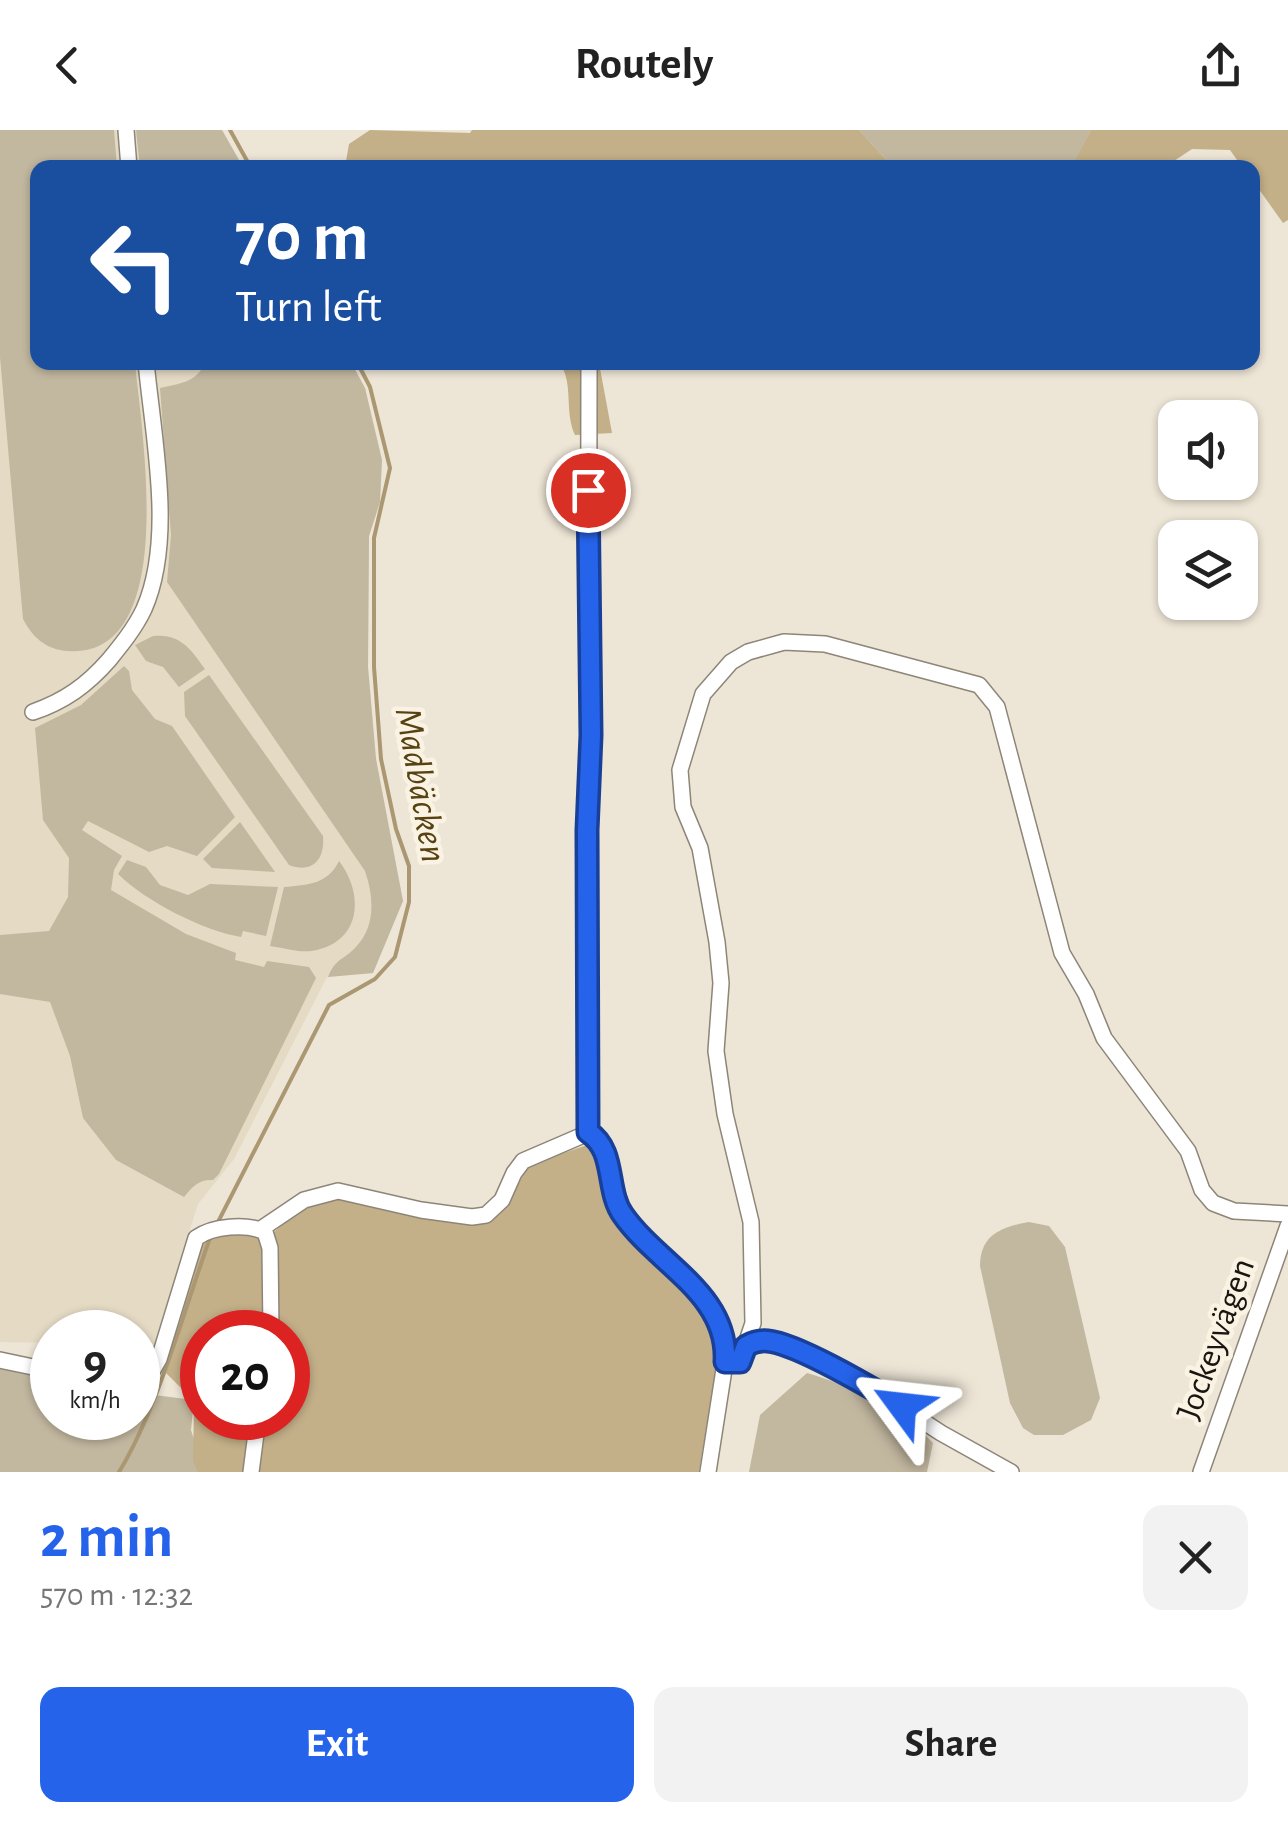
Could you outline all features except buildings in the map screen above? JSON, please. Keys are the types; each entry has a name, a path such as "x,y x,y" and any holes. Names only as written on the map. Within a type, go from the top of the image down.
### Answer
{"street":[{"path":"126,130 128,160"},
{"path":"33,712 55,704 92,678 134,627 150,593 160,515 147,370"},
{"path":"590,370 588,1132 604,1146 623,1216 717,1316 726,1342 725,1362 708,1472"},
{"path":"725,1362 740,1362 753,1323 751,1222 716,1051 720,964 705,870 680,790 683,752 703,694 715,677 748,652 801,641 825,644 979,685 997,707 1065,960 1086,994 1104,1038 1188,1152 1202,1190 1213,1202 1234,1211 1288,1214"},
{"path":"160,1356 196,1238 208,1230 261,1229 304,1200 338,1191 420,1210 472,1217 486,1215 502,1200 523,1161 588,1132"},
{"name":"Jockeyvägen","path":"1200,1472 1288,1226"},
{"path":"261,1229 270,1248 271,1310"},
{"path":"746,1346 764,1340 775,1342 824,1364 872,1388 940,1433 1011,1472"},
{"path":"0,1360 30,1366"},
{"path":"251,1472 255,1440"}],"shaded area":[{"path":"0,130 222,130 239,160 30,160 30,370 355,370 365,388 382,460 380,502 369,536 368,667 376,759 403,901 373,973 327,977 234,1159 198,1204 160,1325 160,1310 30,1310 30,1343 0,1342"},
{"path":"0,130 114,130 116,160 30,160 30,370 136,370 143,435 146,529 142,574 130,613 109,640 78,651 45,644 23,619 0,357"},
{"path":"136,130 222,130 239,160 139,160"},
{"path":"370,130 859,130 887,160 346,160 349,144"},
{"path":"859,130 1091,130 1075,160 887,160"},
{"path":"1091,130 1288,130 1288,220 1283,223 1260,191 1260,160 1237,160 1230,150 1192,149 1176,160 1075,160"},
{"path":"201,370 355,370 365,388 382,460 380,502 369,536 368,667 376,759 403,901 373,973 328,977 367,931 371,901 365,871 167,582 171,535 160,388 192,378"},
{"path":"600,370 612,433 575,435 564,371"},
{"path":"153,636 178,640 205,669 179,687 163,667 146,661 135,645"},
{"path":"124,666 129,671 132,690 155,719 172,726 235,817 197,856 167,846 149,852 88,821 82,830 122,856 114,870 111,890 186,934 236,953 235,960 264,967 267,961 309,967 316,978 219,1174 213,1180 196,1184 184,1197 116,1160 83,1118 70,1056 50,1002 0,994 0,935 49,931 68,897 69,858 43,820 35,728 81,705"},
{"path":"209,675 323,836 322,852 311,866 289,865 185,716 184,692"},
{"path":"240,822 275,872 212,868 203,859"},
{"path":"127,860 146,867 160,885 188,895 210,884 278,887 266,936 243,931 241,937 226,934 176,913 118,874"},
{"path":"339,861 355,900 351,925 343,936 311,951 270,946 284,887 323,879"},
{"path":"587,1145 593,1152 613,1220 685,1290 712,1327 718,1354 699,1472 198,1472 193,1461 193,1440 310,1440 310,1310 183,1310 202,1241 225,1233 267,1238 303,1207 333,1195 464,1223 490,1221 504,1209 529,1165"},
{"path":"1029,1222 1049,1226 1065,1247 1100,1398 1091,1420 1063,1435 1034,1435 1023,1428 1010,1403 980,1266 984,1247 994,1234"},
{"path":"180,1322 180,1387 166,1373"},
{"path":"0,1364 30,1370 30,1440 160,1440 160,1396 180,1398 180,1440 194,1440 204,1472 0,1472"},
{"path":"807,1373 874,1400 920,1431 933,1443 927,1472 749,1472 760,1415"}],"waterway":[{"name":"Madbäcken","path":"230,130 247,160"},
{"name":"Madbäcken","path":"218,1222 329,1005 375,979 395,957 409,902 409,866 396,829 381,759 374,667 374,538 390,468 370,387 361,370"},
{"name":"Madbäcken","path":"119,1472 158,1389 210,1238"}],"route":[{"path":"588,490 588,1132 604,1146 623,1216 717,1316 726,1342 725,1362 740,1362 746,1346 754,1342 775,1342 902,1406"}]}
